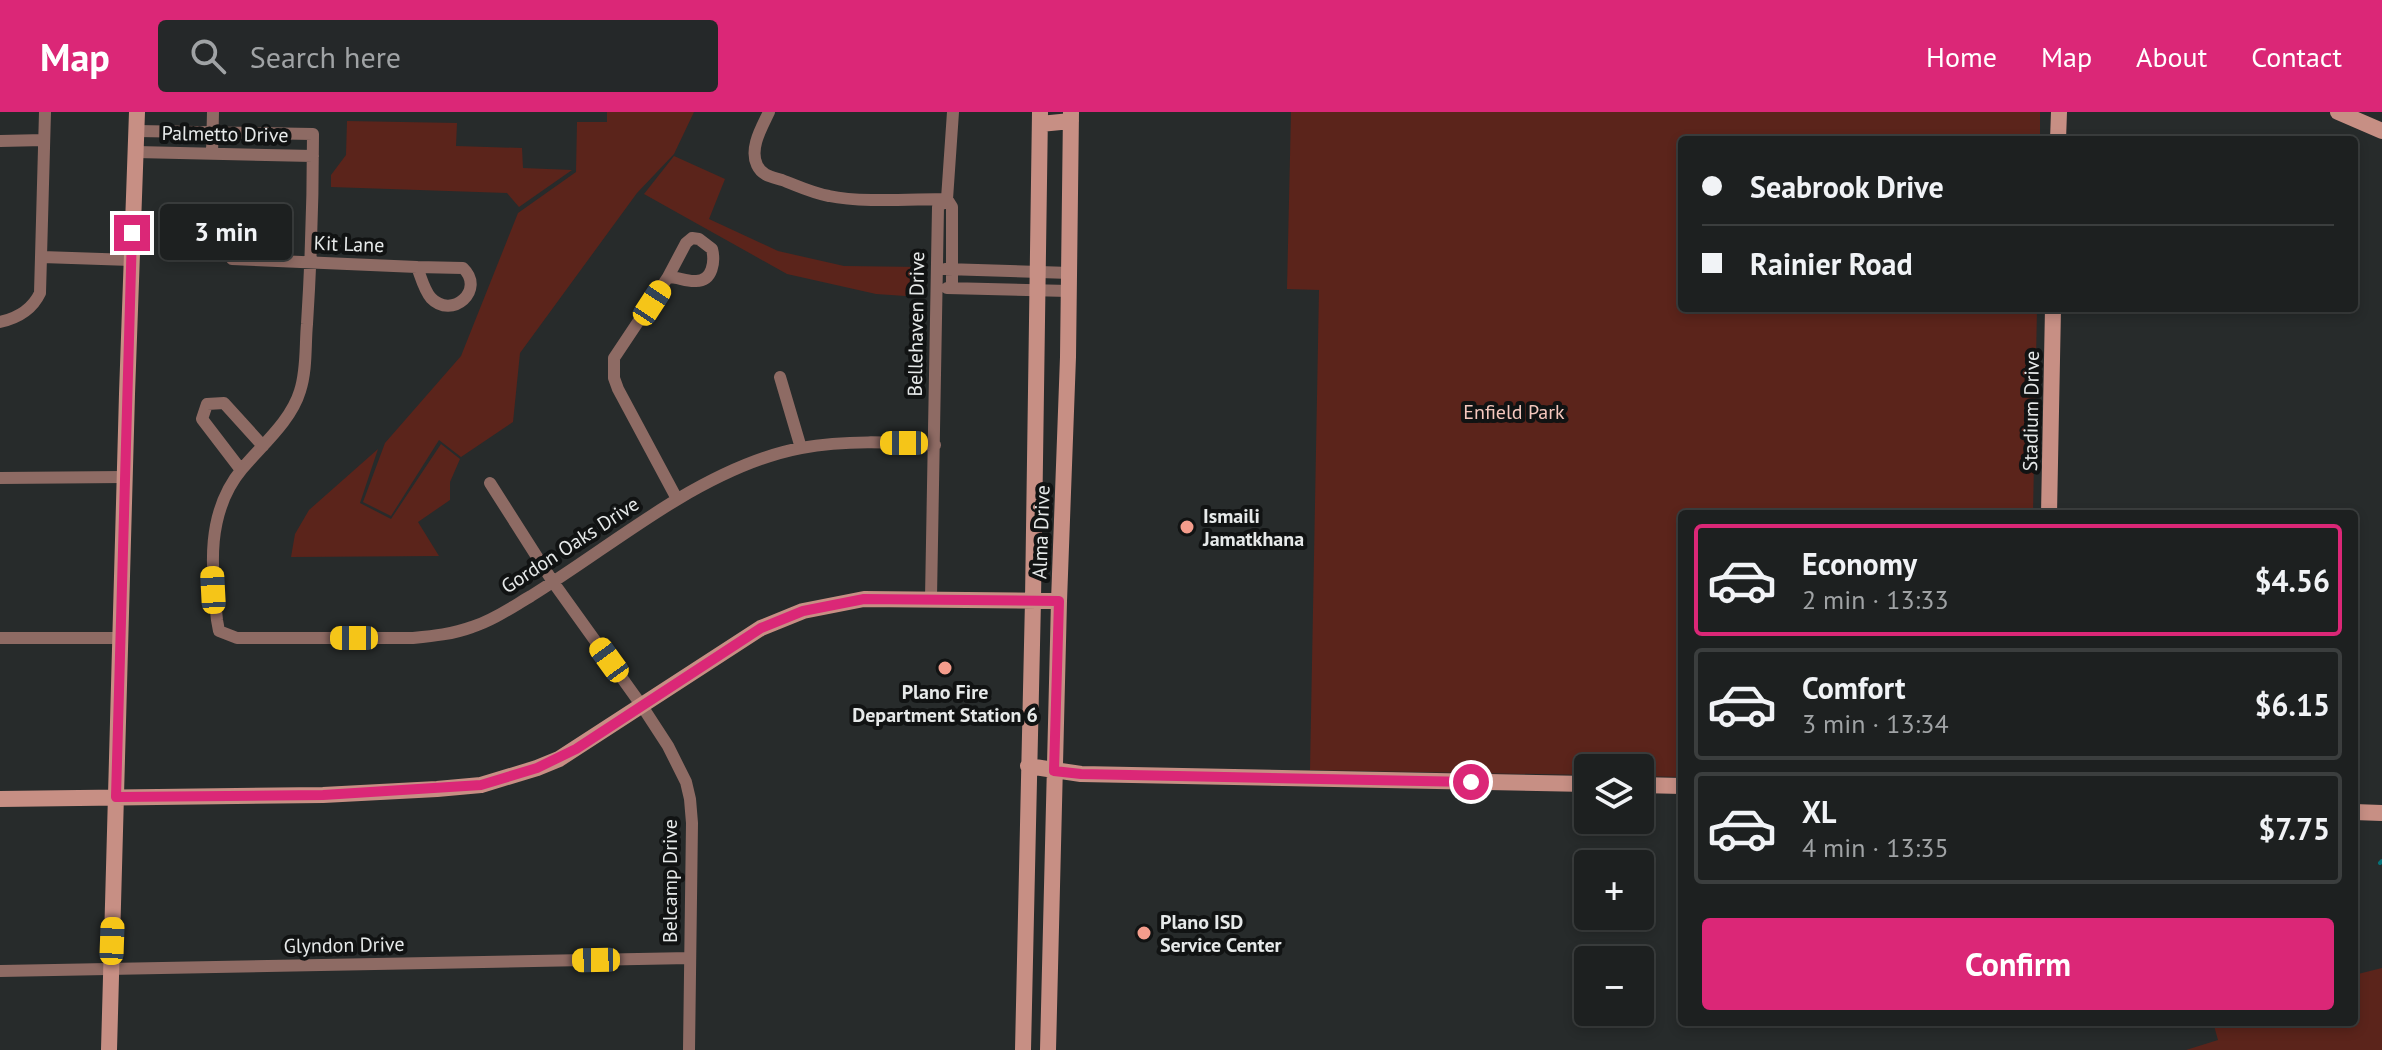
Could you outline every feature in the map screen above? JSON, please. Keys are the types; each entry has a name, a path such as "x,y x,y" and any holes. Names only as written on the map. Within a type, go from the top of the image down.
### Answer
{"street":[{"path":"0,322 19,316 40,293 45,112"},
{"path":"109,1050 137,112"},
{"path":"212,154 213,112"},
{"path":"769,112 754,153 756,164 769,177 832,197 947,199"},
{"name":"Bellehaven Drive","path":"952,288 952,207 947,199 953,112"},
{"path":"2058,136 2059,112"},
{"path":"2338,112 2382,131"},
{"path":"1040,118 1071,117"},
{"name":"Alma Drive","path":"1048,1050 1070,273 1071,117"},
{"name":"Alma Drive","path":"1023,1050 1040,118"},
{"name":"Palmetto Drive","path":"136,152 313,156 313,134 137,131"},
{"path":"0,141 44,140"},
{"path":"263,446 224,403 207,404 202,419 241,470 263,446 294,406 303,383 311,263 313,156"},
{"name":"Bellehaven Drive","path":"931,598 938,207 947,199"},
{"path":"42,257 131,260"},
{"name":"Kit Lane","path":"232,259 463,268 470,277 468,297 443,306 428,293 417,267"},
{"path":"936,269 1070,273"},
{"path":"668,277 614,358 613,368 618,389 677,499"},
{"path":"936,288 1069,291"},
{"name":"Stadium Drive","path":"2049,510 2053,312"},
{"path":"780,377 801,448"},
{"name":"Gordon Oaks Drive","path":"241,470 220,506 211,552 219,631 237,638 413,638 434,636 491,620 677,499 772,456 801,448 870,443 935,445"},
{"path":"0,478 124,477"},
{"name":"Belcamp Drive","path":"490,483 553,582 642,706 679,765 690,799 692,823 689,1050"},
{"path":"0,799 323,795 481,785 559,759 761,628 785,617 821,606 864,599 1059,601"},
{"path":"0,638 120,638"},
{"path":"1028,766 1081,774 1574,784"},
{"path":"1654,785 1678,786"},
{"path":"2358,812 2382,813"},
{"name":"Glyndon Drive","path":"0,971 690,958"}],"green space":[{"path":"607,112 694,112 674,154 637,193 520,353 513,422 461,457 439,440 391,516 363,502 385,443 461,356 518,213 576,172 577,122 607,122"},
{"name":"Enfield Park","path":"1291,112 2040,112 2040,136 1678,136 1678,312 2037,312 2033,510 1678,510 1678,777 1654,776 1654,754 1574,754 1574,775 1310,770 1319,290 1287,289"},
{"path":"347,121 457,123 456,146 522,148 523,168 572,170 519,207 507,193 331,187 331,175 346,155"},
{"path":"674,156 725,179 709,219 778,251 844,266 920,267 920,297 876,294 787,274 644,194"},
{"path":"441,444 460,459 450,482 450,500 418,522 439,556 291,557 295,534 309,510 378,449 360,503 391,519"},
{"path":"2382,968 2382,1050 2186,1050 2218,1040 2214,1026 2358,1026 2358,974"}],"place":[{"name":"Ismaili Jamatkhana","path":"1187,527"},
{"name":"Plano Fire Department Station 6","path":"945,668"},
{"name":"Plano ISD Service Center","path":"1144,933"}],"route":[{"path":"132,233 116,797 323,795 481,785 559,759 761,628 785,617 840,602 895,598 1059,601 1054,771 1071,774 1471,782"}]}
